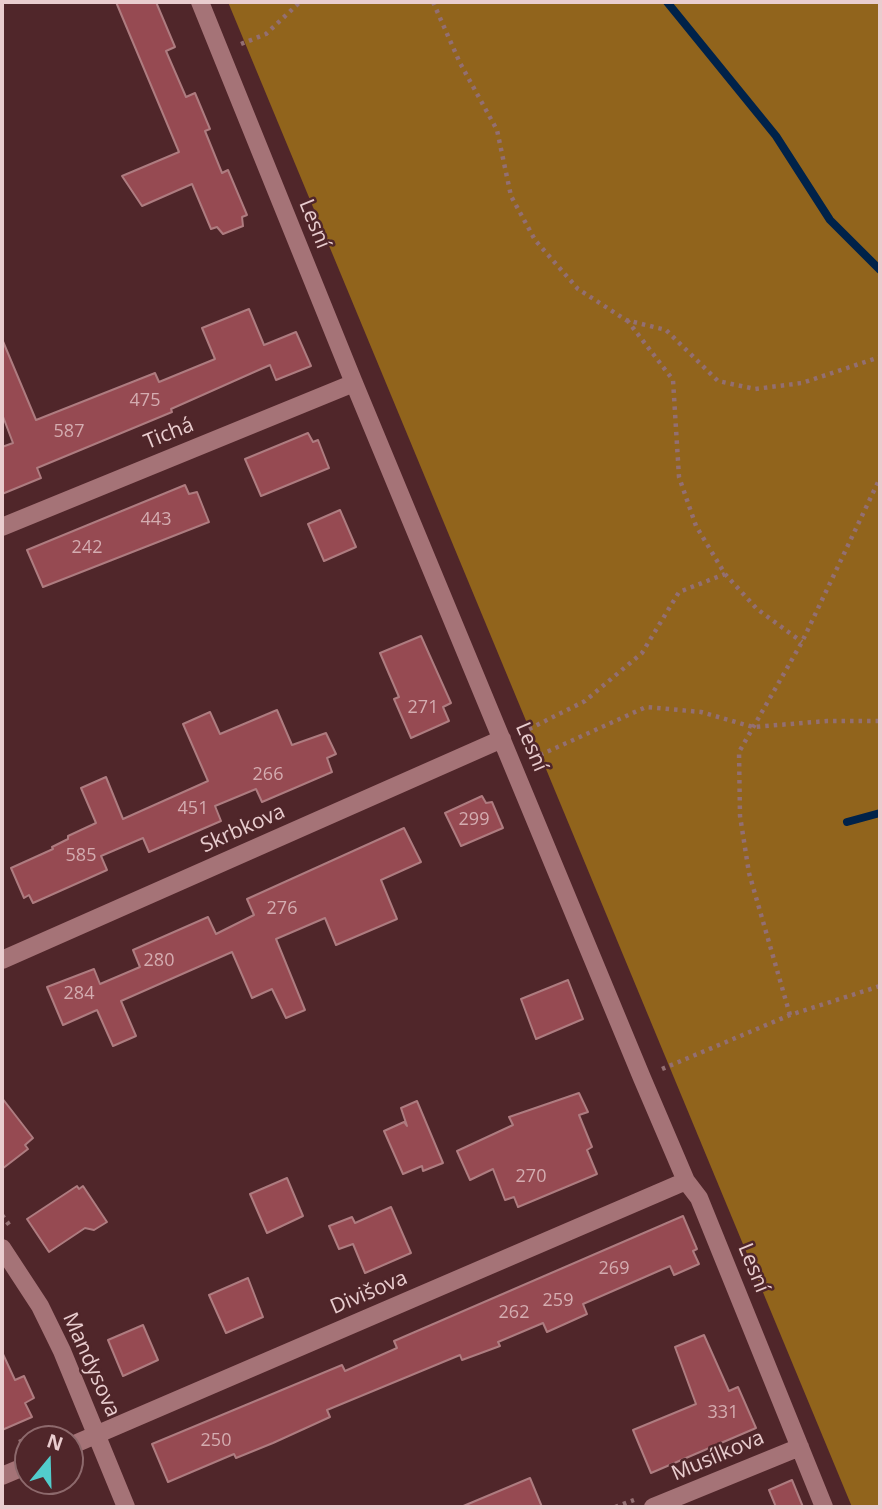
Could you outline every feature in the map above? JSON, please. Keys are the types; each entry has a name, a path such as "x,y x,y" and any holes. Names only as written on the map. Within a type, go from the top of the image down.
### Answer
{"street":[{"name":"Lesní","path":"200,2 354,383 642,1078 686,1181 699,1198 824,1507"},
{"name":"Tichá","path":"2,527 354,383"},
{"name":"Skrbkova","path":"2,960 502,739"},
{"name":"Divišova","path":"84,1440 686,1181"},
{"name":"Mandysova","path":"2,1248 40,1307 126,1507"},
{"name":"Musílkova","path":"653,1507 800,1447"}],"path":[{"path":"221,52 266,34 300,2"},
{"path":"433,2 460,63 497,131 510,196 535,240 578,289 626,320 666,330 718,381 755,389 802,383 880,357"},
{"path":"626,320 673,380 679,477 696,526 725,574 757,609 802,642"},
{"path":"790,1015 749,873 740,816 739,752 802,642 857,532 880,478"},
{"path":"530,729 585,701 642,653 679,592 725,574"},
{"path":"540,755 646,707 701,712 753,727 827,721 880,721"},
{"path":"642,1078 790,1015 880,986"}],"shaded area":[{"path":"228,2 880,2 880,1507 852,1507"}],"building":[{"path":"116,2 156,2 175,47 166,51 186,97 195,93 210,129 205,131 222,173 228,170 247,215 242,217 243,226 223,234 217,227 211,229 192,184 142,206 122,176 179,152"},
{"path":"249,309 264,345 296,332 311,366 276,380 270,365 171,409 172,412 37,468 41,478 2,494 2,447 13,443 2,414 2,339 36,420 155,373 159,382 215,359 202,328"},
{"path":"308,433 313,442 318,440 329,468 261,496 245,459"},
{"path":"185,485 189,494 197,492 209,522 43,587 27,550"},
{"path":"340,510 356,547 324,561 308,524"},
{"path":"421,636 451,703 443,707 449,721 411,738 394,699 399,697 380,653"},
{"path":"277,710 292,745 326,733 336,754 327,758 332,772 262,802 256,789 215,806 221,821 149,852 143,838 101,856 107,870 33,903 29,895 24,898 11,868 53,849 52,847 68,839 68,836 96,823 81,788 106,777 123,819 208,781 183,724 210,712 220,734"},
{"path":"482,796 486,803 492,802 503,828 461,846 445,813"},
{"path":"404,828 421,862 381,880 397,919 336,945 325,918 276,939 305,1010 286,1018 272,989 252,998 232,952 121,1001 136,1036 113,1046 97,1010 63,1025 47,987 94,969 100,984 140,967 133,950 208,917 216,934 254,915 247,899"},
{"path":"568,980 583,1019 536,1039 521,999"},
{"path":"579,1093 588,1112 579,1115 592,1147 587,1150 597,1174 518,1207 514,1197 505,1200 493,1169 470,1180 457,1151 513,1125 509,1117"},
{"path":"2,1098 33,1138 25,1145 28,1149 2,1169"},
{"path":"417,1101 443,1163 423,1171 422,1166 403,1174 384,1131 404,1122 407,1126 401,1108"},
{"path":"287,1178 303,1216 267,1233 250,1194"},
{"path":"77,1186 79,1189 83,1186 107,1222 94,1230 85,1228 49,1252 27,1219"},
{"path":"391,1207 411,1253 365,1273 353,1244 339,1249 329,1226 352,1217 355,1223"},
{"path":"683,1216 697,1249 693,1251 699,1264 674,1275 670,1266 583,1304 587,1314 547,1332 543,1323 498,1342 500,1346 462,1360 460,1355 327,1410 330,1417 273,1443 236,1458 234,1454 168,1482 152,1444 342,1365 345,1371 397,1348 394,1341"},
{"path":"248,1278 263,1317 226,1333 209,1295"},
{"path":"143,1325 158,1360 123,1376 108,1340"},
{"path":"704,1335 729,1391 738,1387 756,1428 651,1473 633,1430 696,1404 675,1347"},
{"path":"2,1352 15,1380 24,1376 34,1398 25,1403 32,1417 2,1430"},
{"path":"530,1478 542,1507 461,1507"},
{"path":"792,1480 803,1507 776,1507 769,1490"}],"waterway":[{"path":"667,2 776,136 830,220 880,270"},
{"path":"847,822 880,813"}]}
